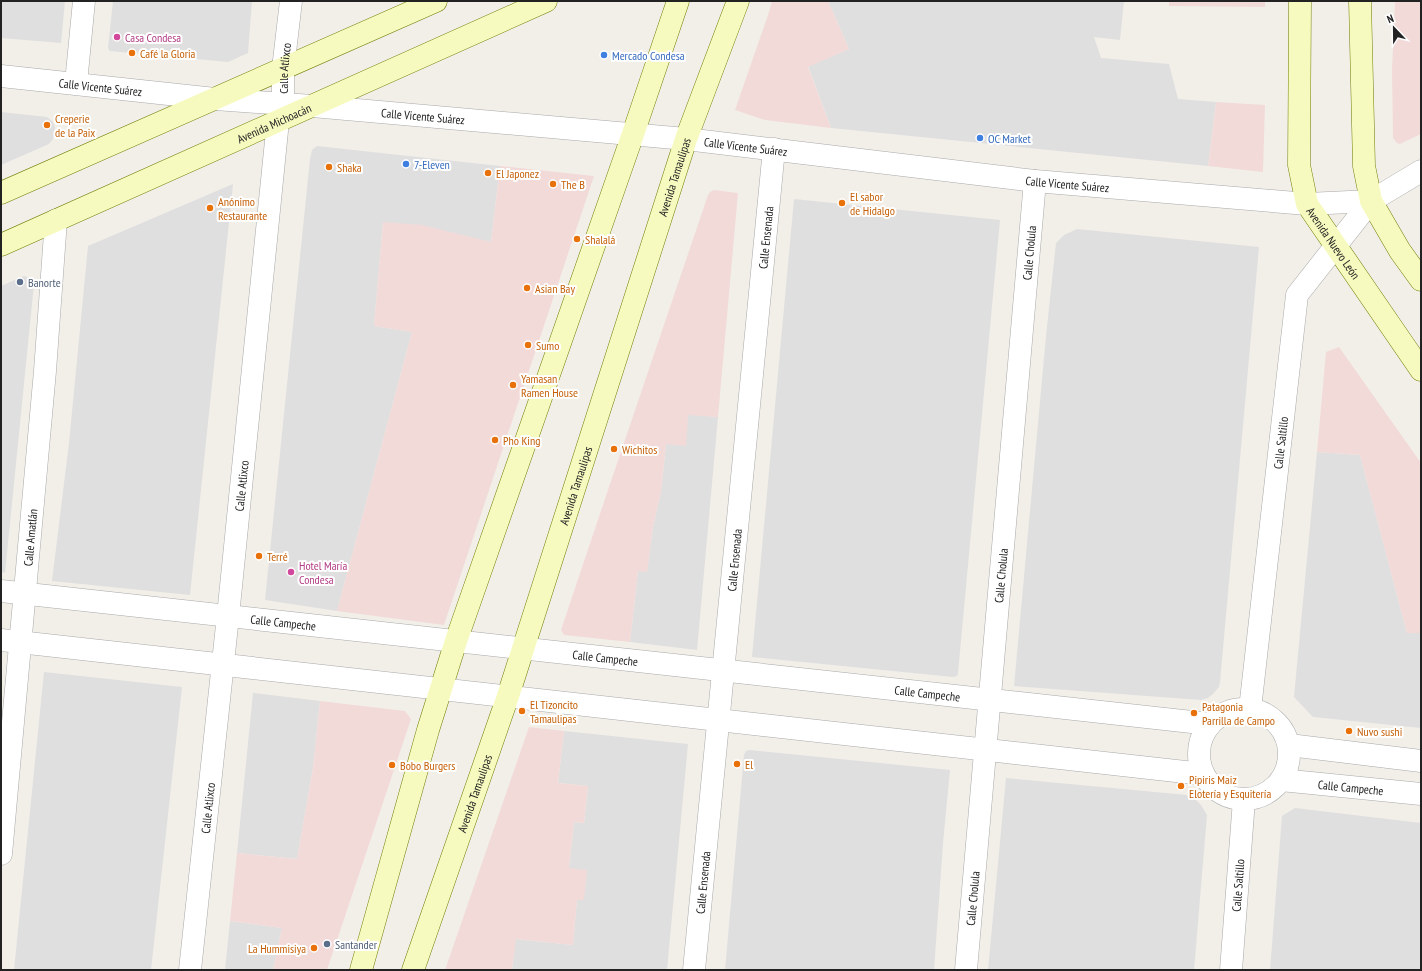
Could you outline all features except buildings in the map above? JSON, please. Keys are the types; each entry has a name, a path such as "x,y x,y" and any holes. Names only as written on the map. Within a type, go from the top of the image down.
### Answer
{"street":[{"path":"76,83 84,1"},
{"name":"Calle Atlixco","path":"190,970 291,1"},
{"path":"1,193 436,1"},
{"name":"Avenida Michoacán","path":"1,245 280,112 312,106 546,1"},
{"path":"361,970 428,730 456,641 678,1"},
{"name":"Avenida Tamaulipas","path":"413,970 508,696 686,139 738,1"},
{"name":"Avenida Nuevo León","path":"1300,1 1299,165 1307,204 1421,370"},
{"path":"1360,1 1364,166 1371,201 1400,251 1421,280"},
{"name":"Calle Vicente Suárez","path":"1,76 215,99 280,112"},
{"name":"Calle Vicente Suárez","path":"312,106 686,139 1035,181 1307,204 1371,201"},
{"name":"Calle Ensenada","path":"694,970 774,150"},
{"path":"1371,201 1421,171"},
{"name":"Calle Cholula","path":"966,970 1035,181"},
{"name":"Calle Saltillo","path":"1250,709 1297,295 1371,201"},
{"name":"Calle Amatlán","path":"1,854 11,641 25,594 45,371 56,220"},
{"name":"Calle Campeche","path":"1,591 1210,724"},
{"path":"11,641 1203,774"},
{"path":"1236,709 1250,709 1264,713 1275,721 1284,732 1289,745 1289,758 1287,770 1281,780 1271,790 1258,797 1244,800 1232,798 1220,793 1210,785 1203,774 1199,762 1199,748 1202,735 1210,724 1222,715 1236,709"},
{"path":"1289,745 1421,761"},
{"name":"Calle Campeche","path":"1281,780 1421,794"},
{"name":"Calle Saltillo","path":"1231,970 1244,800"}],"shaded area":[{"path":"1,1 65,1 61,43 1,38"},
{"path":"113,1 252,1 248,53 228,62 110,51 108,48"},
{"path":"772,1 828,1 849,49 808,67 831,128 765,120 735,110"},
{"path":"828,1 1124,1 1120,40 1094,37 1101,58 1169,64 1178,99 1216,102 1208,166 831,128 808,66 849,49"},
{"path":"1169,1 1265,1 1265,7 1169,6"},
{"path":"1395,1 1421,1 1421,134 1400,144 1393,138 1392,70"},
{"path":"1216,102 1265,105 1263,172 1208,166"},
{"path":"1,112 47,117 53,122 55,128 53,139 49,144 1,165"},
{"path":"317,146 500,166 491,242 383,222 374,326 412,332 337,611 265,600 310,159 312,150"},
{"path":"500,166 594,176 444,625 337,611 412,332 374,326 383,222 422,225 491,242"},
{"path":"233,184 190,595 52,581 69,443 88,246"},
{"path":"714,190 738,193 718,417 688,415 686,446 666,444 661,492 653,527 647,572 638,571 630,642 564,635 561,630 609,487 708,195"},
{"path":"794,199 1000,220 957,676 953,677 752,657"},
{"path":"1077,229 1259,247 1220,682 1219,687 1213,694 1208,698 1201,700 1014,686 1056,243 1064,235"},
{"path":"24,276 31,278 34,284 5,573 1,572 1,286"},
{"path":"1339,347 1421,463 1421,633 1407,633 1360,455 1317,452 1326,352"},
{"path":"688,414 718,417 697,650 630,642 638,571 647,571 653,527 661,492 666,444"},
{"path":"1317,452 1360,455 1407,633 1421,633 1421,728 1313,717 1294,697"},
{"path":"44,672 182,687 151,970 14,970"},
{"path":"253,693 320,701 313,768 297,859 237,853"},
{"path":"320,701 405,711 411,719 327,970 273,970 282,928 230,921 237,853 297,859 313,768"},
{"path":"529,727 564,731 558,783 588,786 584,823 574,822 569,868 587,870 584,900 577,900 573,945 516,939 512,970 445,970"},
{"path":"564,731 688,744 667,970 512,970 515,939 573,945 577,899 584,900 569,868 574,822 584,823 588,786 558,783"},
{"path":"750,750 950,770 934,970 725,970 744,755 746,751"},
{"path":"1006,778 1187,795 1201,805 1207,815 1194,970 988,970"},
{"path":"1295,808 1421,823 1421,970 1270,970 1282,816"},
{"path":"230,921 282,928 273,970 225,970"}],"place":[{"name":"Casa Condesa","path":"117,37"},
{"name":"Café la Gloria","path":"132,53"},
{"name":"Mercado Condesa","path":"604,55"},
{"name":"Creperie de la Paix","path":"47,125"},
{"name":"OC Market","path":"980,138"},
{"name":"7-Eleven","path":"406,164"},
{"name":"Shaka","path":"329,167"},
{"name":"El Japonez","path":"488,173"},
{"name":"The B","path":"553,184"},
{"name":"El sabor de Hidalgo","path":"842,203"},
{"name":"Anónimo Restaurante","path":"210,208"},
{"name":"Shalalá","path":"577,239"},
{"name":"Banorte","path":"20,282"},
{"name":"Asian Bay","path":"527,288"},
{"name":"Sumo","path":"528,345"},
{"name":"Yamasan Ramen House","path":"513,385"},
{"name":"Pho King","path":"495,440"},
{"name":"Wichitos","path":"614,449"},
{"name":"Terré","path":"259,556"},
{"name":"Hotel María Condesa","path":"291,572"},
{"name":"El Tizoncito Tamaulipas","path":"522,711"},
{"name":"Patagonia Parrilla de Campo","path":"1194,713"},
{"name":"Nuvo sushi","path":"1349,731"},
{"name":"El","path":"737,764"},
{"name":"Bobo Burgers","path":"392,765"},
{"name":"Pipiris Maiz Elotería y Esquitería","path":"1181,786"},
{"name":"Santander","path":"327,944"},
{"name":"La Hummisiya","path":"314,948"}]}
